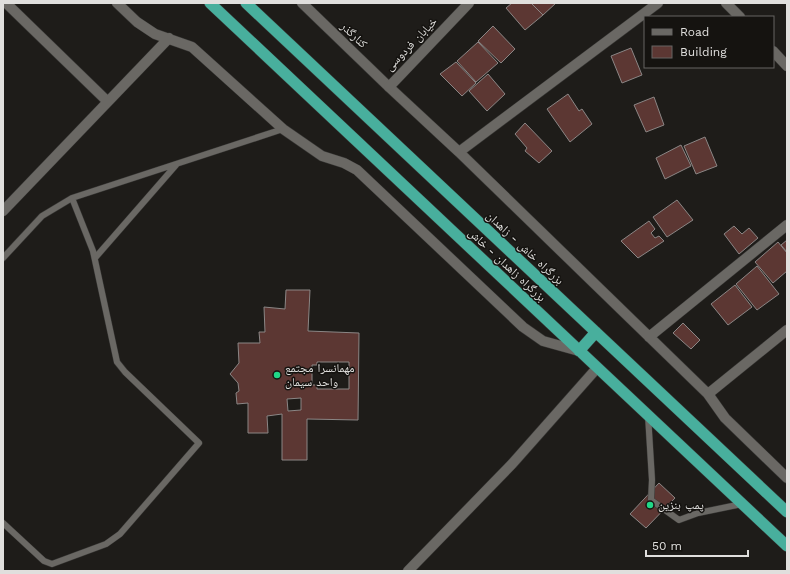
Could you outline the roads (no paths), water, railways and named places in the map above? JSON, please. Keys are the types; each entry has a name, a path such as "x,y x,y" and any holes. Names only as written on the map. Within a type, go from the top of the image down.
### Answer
{"highway":[{"name":"بزرگراه زاهدان - خاش","path":"210,3 787,546"},
{"name":"بزرگراه خاش - زاهدان","path":"246,3 787,512"},
{"path":"579,351 596,332"}],"street":[{"path":"6,3 107,101"},
{"path":"117,3 137,22 155,34 192,47 284,129 322,156 344,163 357,170 523,327 544,341 579,351"},
{"name":"کنارگذر","path":"302,3 389,87 460,152 708,394 726,418 787,478"},
{"name":"خیابان فردوسی","path":"389,87 470,3"},
{"path":"460,152 658,3"},
{"path":"726,3 739,16"},
{"path":"3,211 168,38"},
{"path":"774,53 787,66"},
{"path":"649,337 787,225"},
{"path":"708,394 787,330"},
{"path":"408,571 512,464 597,368"}],"lane":[{"path":"3,258 42,216 72,198 284,129"},
{"path":"95,258 177,164"},
{"path":"3,523 44,562 52,564 106,544 120,534 199,443 125,372 117,362 95,258 72,198"},
{"path":"648,415 652,480 651,500 679,520 698,513 742,504"}],"place":[{"name":"مهمانسرا مجتمع واحد سیمان","path":"277,375"},
{"name":"پمپ بنزین","path":"650,505"}]}
